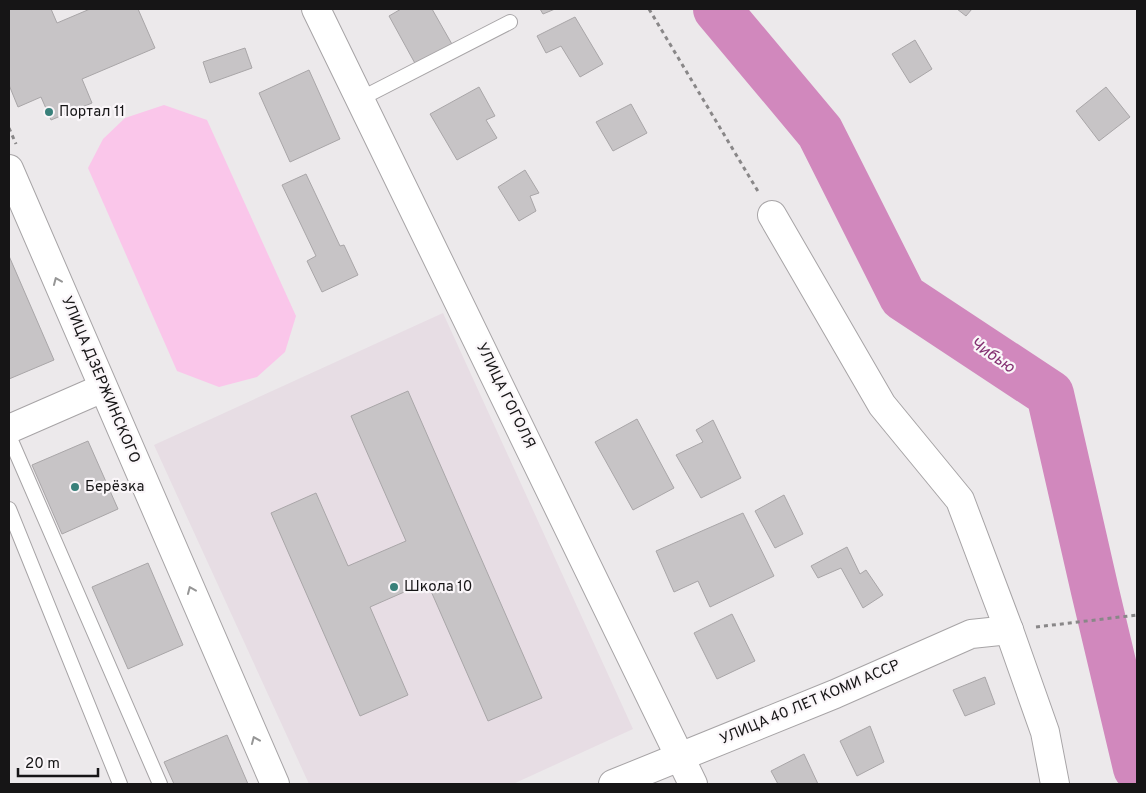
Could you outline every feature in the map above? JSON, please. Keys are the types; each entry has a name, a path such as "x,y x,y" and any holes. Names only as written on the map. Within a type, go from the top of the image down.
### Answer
{"street":[{"name":"УЛИЦА ГОГОЛЯ","path":"316,9 693,784"},
{"name":"УЛИЦА ДЗЕРЖИНСКОГО","path":"9,169 275,784"},
{"path":"772,215 882,405 960,500 1045,732 1055,784"},
{"path":"9,428 103,388"},
{"name":"УЛИЦА 40 ЛЕТ КОМИ АССР","path":"613,784 835,694 971,634 1009,630"}],"lane":[{"path":"360,99 510,22"},
{"path":"9,436 160,784"},
{"path":"9,509 120,784"}],"path":[{"path":"649,9 772,215"},
{"path":"1009,630 1137,615"}],"shaded area":[{"path":"164,105 207,120 296,316 285,352 257,377 219,387 177,371 88,168 103,139 125,118"},
{"name":"Школа 10","path":"443,313 633,729 513,784 309,784 154,445"}],"building":[{"path":"9,9 51,9 57,23 90,9 138,9 155,48 82,79 92,103 51,120 41,97 18,107 9,85"},
{"path":"401,9 432,9 453,46 417,67 389,16"},
{"path":"540,9 555,9 543,14"},
{"path":"957,9 972,9 966,16"},
{"path":"575,17 603,64 580,77 561,46 546,53 537,36"},
{"path":"915,40 932,69 910,83 892,54"},
{"path":"245,48 252,68 210,83 203,62"},
{"path":"309,70 340,139 290,162 259,93"},
{"path":"479,87 495,116 486,120 497,138 457,160 430,114"},
{"path":"1106,87 1130,117 1099,141 1076,111"},
{"path":"631,104 647,133 613,151 596,122"},
{"path":"525,170 539,193 530,196 536,211 519,221 498,187"},
{"path":"306,174 340,246 344,245 358,275 322,292 307,261 316,256 282,185"},
{"path":"9,256 54,360 9,379"},
{"path":"408,391 542,698 488,721 427,582 370,607 408,695 360,716 271,513 316,493 348,566 406,541 351,416"},
{"path":"637,419 674,488 633,510 595,442"},
{"path":"713,420 741,478 701,498 676,455 703,442 696,430"},
{"name":"Берёзка","path":"88,441 118,509 62,534 32,465"},
{"path":"784,495 803,534 775,548 755,511"},
{"path":"743,513 774,576 710,607 698,581 674,592 656,551"},
{"path":"847,547 860,574 866,570 883,595 863,608 841,568 818,578 811,566"},
{"path":"148,563 183,645 128,669 92,587"},
{"path":"732,614 755,661 717,679 694,633"},
{"path":"985,677 995,704 965,716 953,690"},
{"path":"870,726 884,762 857,776 840,741"},
{"path":"227,735 248,784 174,784 164,762"},
{"path":"804,754 818,784 778,784 771,771"}],"waterway":[{"name":"Чибью","path":"717,9 820,132 903,297 1050,394 1137,768"}],"place":[{"name":"Портал 11","path":"49,112"},
{"name":"Берёзка","path":"75,487"},
{"name":"Школа 10","path":"394,587"}]}
